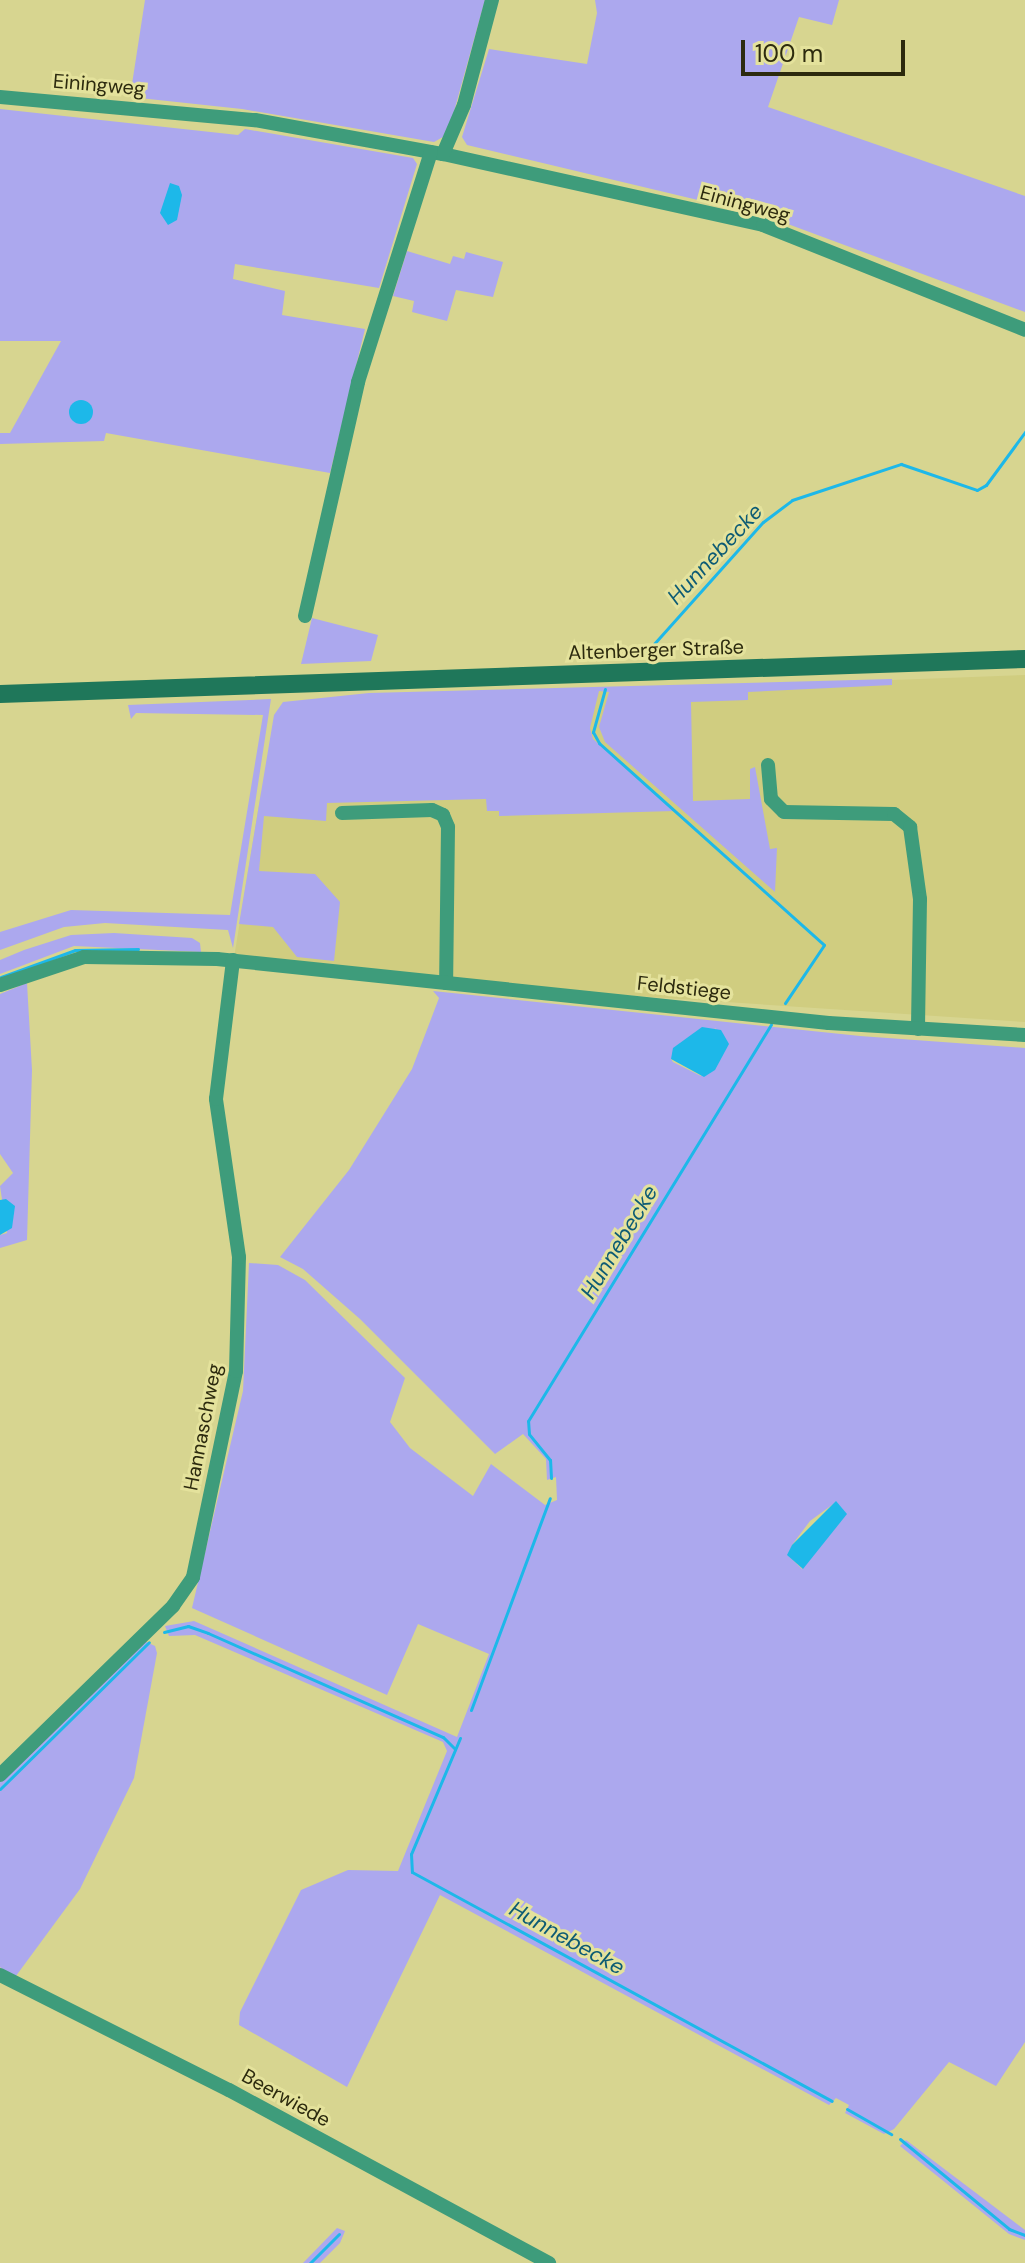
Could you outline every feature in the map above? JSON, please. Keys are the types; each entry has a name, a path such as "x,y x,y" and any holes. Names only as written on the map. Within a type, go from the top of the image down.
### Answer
{"main road":[{"name":"Altenberger Straße","path":"0,694 1025,659"}],"street":[{"path":"305,616 358,382 437,153 464,105 492,0"},
{"name":"Einingweg","path":"0,97 255,120 437,153 763,225 1025,330"},
{"path":"768,765 771,799 784,812 894,814 910,827 920,899 918,1029"},
{"path":"342,813 432,810 443,815 448,827 446,983"},
{"name":"Feldstiege","path":"0,985 84,957 233,960 918,1029 1025,1035"},
{"name":"Hannaschweg","path":"0,1775 173,1606 193,1577 237,1362 239,1257 216,1099 233,960"},
{"name":"Beerwiede","path":"0,1975 229,2090 549,2263"}],"shaded area":[{"path":"145,0 485,0 453,115 443,137 434,142 242,109 130,97"},
{"path":"595,0 839,0 832,25 799,17 768,107 1025,196 1025,312 769,217 467,145 462,137 489,49 587,64 597,13"},
{"path":"0,109 238,135 245,129 413,158 417,164 379,288 235,264 233,279 285,291 282,315 365,329 330,473 106,433 104,441 0,444 0,433 10,433 61,341 0,341"},
{"path":"407,251 450,264 453,256 464,259 466,252 503,262 493,297 456,290 447,321 412,312 414,301 393,296"},
{"path":"312,618 378,635 371,661 301,664"},
{"path":"1025,675 1025,1022 308,974 233,964 261,792 576,692"},
{"path":"892,679 892,685 748,692 748,700 691,702 693,801 750,799 750,769 755,767 770,849 777,848 775,892 605,742 599,727 609,692 599,691 590,728 593,739 674,811 499,816 499,811 487,811 486,799 327,803 326,821 264,816 259,871 315,874 340,902 334,961 297,957 273,927 239,924 274,715 283,702 369,693"},
{"path":"271,699 233,948 228,930 105,923 64,927 0,950 0,932 71,910 230,915 263,715 136,713 131,719 128,705"},
{"path":"114,933 192,938 200,943 201,952 74,946 0,974 0,960 24,950 71,935"},
{"path":"27,983 32,1070 27,1240 0,1248 0,1235 7,1233 0,1186 13,1173 0,1154 0,994"},
{"path":"433,991 860,1036 1025,1048 1025,2042 996,2086 949,2062 894,2129 884,2134 845,2113 849,2105 836,2098 829,2105 440,1895 347,2087 239,2025 240,2012 301,1890 348,1870 398,1871 447,1751 443,1742 195,1635 169,1636 165,1626 194,1621 457,1737 489,1654 418,1624 387,1695 192,1608 243,1391 249,1263 278,1265 305,1280 405,1378 390,1422 410,1448 473,1496 491,1464 545,1505 557,1500 556,1477 547,1480 546,1459 523,1434 495,1454 360,1319 303,1269 280,1257 349,1170 412,1069 439,998","holes":["716,1028 701,1076 673,1062 671,1059","836,1502 808,1561 802,1569 788,1555 792,1545 810,1521"]},
{"path":"144,1641 155,1646 157,1653 134,1778 80,1889 13,1980 0,1967 0,1782"},
{"path":"906,2140 1025,2230 1025,2240 1009,2234 900,2146"},
{"path":"337,2228 345,2231 340,2243 320,2263 303,2263"}],"water":[{"path":"170,183 179,186 182,195 177,220 168,225 160,213"},
{"path":"81,400 89,404 93,412 89,420 81,424 73,420 69,412 73,404"},
{"path":"702,1027 721,1030 729,1044 715,1070 704,1077 671,1059 673,1048"},
{"path":"6,1199 15,1206 12,1228 0,1235 0,1200"},
{"path":"836,1501 847,1514 803,1569 787,1555 792,1545"}],"waterway":[{"name":"Hunnebecke","path":"644,655 763,522 792,500 901,464 977,490 986,485 1025,432"},
{"name":"Hunnebecke","path":"605,689 593,732 599,743 824,945 785,1003"},
{"path":"1,977 75,950 138,949"},
{"name":"Hunnebecke","path":"551,1478 550,1460 529,1434 528,1421 771,1024"},
{"name":"Hunnebecke","path":"471,1710 550,1498"},
{"path":"164,1632 188,1626 208,1633 443,1737 454,1748"},
{"path":"0,1789 149,1642"},
{"name":"Hunnebecke","path":"460,1738 411,1854 412,1872 832,2101"},
{"name":"Hunnebecke","path":"847,2109 891,2134"},
{"name":"Hunnebecke","path":"900,2139 1009,2229 1025,2235"},
{"path":"310,2263 339,2234"}]}
